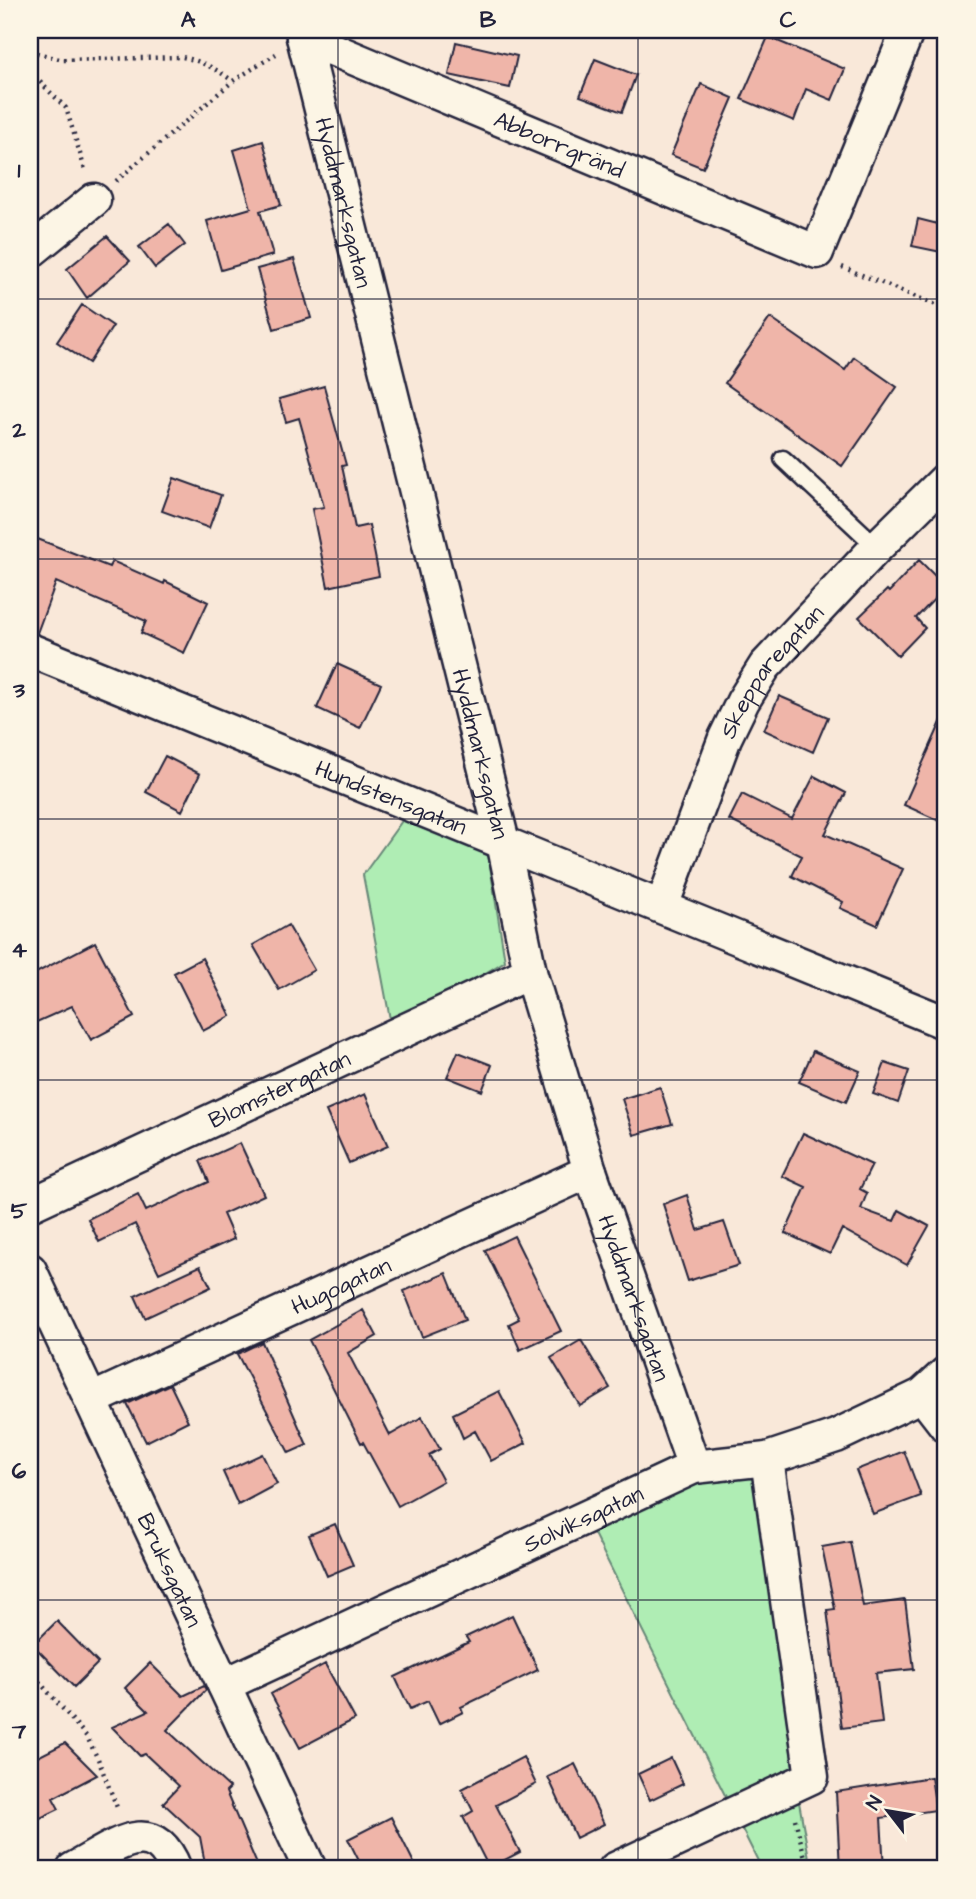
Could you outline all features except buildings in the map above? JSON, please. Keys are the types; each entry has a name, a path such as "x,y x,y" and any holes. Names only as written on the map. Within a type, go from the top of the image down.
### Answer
{"street":[{"path":"817,252 908,30"},
{"name":"Abborrgränd","path":"305,33 817,252"},
{"name":"Hyddmarksgatan","path":"305,33 503,842 530,972 590,1171 694,1467"},
{"path":"30,252 94,200"},
{"name":"Skepparegatan","path":"662,906 725,738 743,701 765,666 877,547 946,479"},
{"name":"Hundstensgatan","path":"30,650 946,1023"},
{"name":"Blomstergatan","path":"30,1205 530,972"},
{"name":"Hugogatan","path":"91,1399 590,1171"},
{"name":"Bruksgatan","path":"30,1270 310,1869"},
{"name":"Solviksgatan","path":"223,1685 694,1467 767,1459 836,1436 922,1395 946,1373"},
{"path":"922,1395 946,1426"},
{"path":"615,1869 800,1782 767,1459"},
{"path":"73,1869 135,1838 154,1841 169,1853 175,1869"}],"lane":[{"path":"783,459 877,547"}],"path":[{"path":"30,72 66,108 94,200 233,81 305,33"},
{"path":"30,51 63,60 182,57 212,66 233,81"},
{"path":"817,252 838,265 946,309"},
{"path":"30,1671 87,1737 129,1840"},
{"path":"800,1782 808,1869"}],"green space":[{"path":"412,807 486,840 505,961 392,1030 363,875"},
{"path":"682,1453 751,1454 794,1774 811,1869 762,1869 578,1502"}]}
